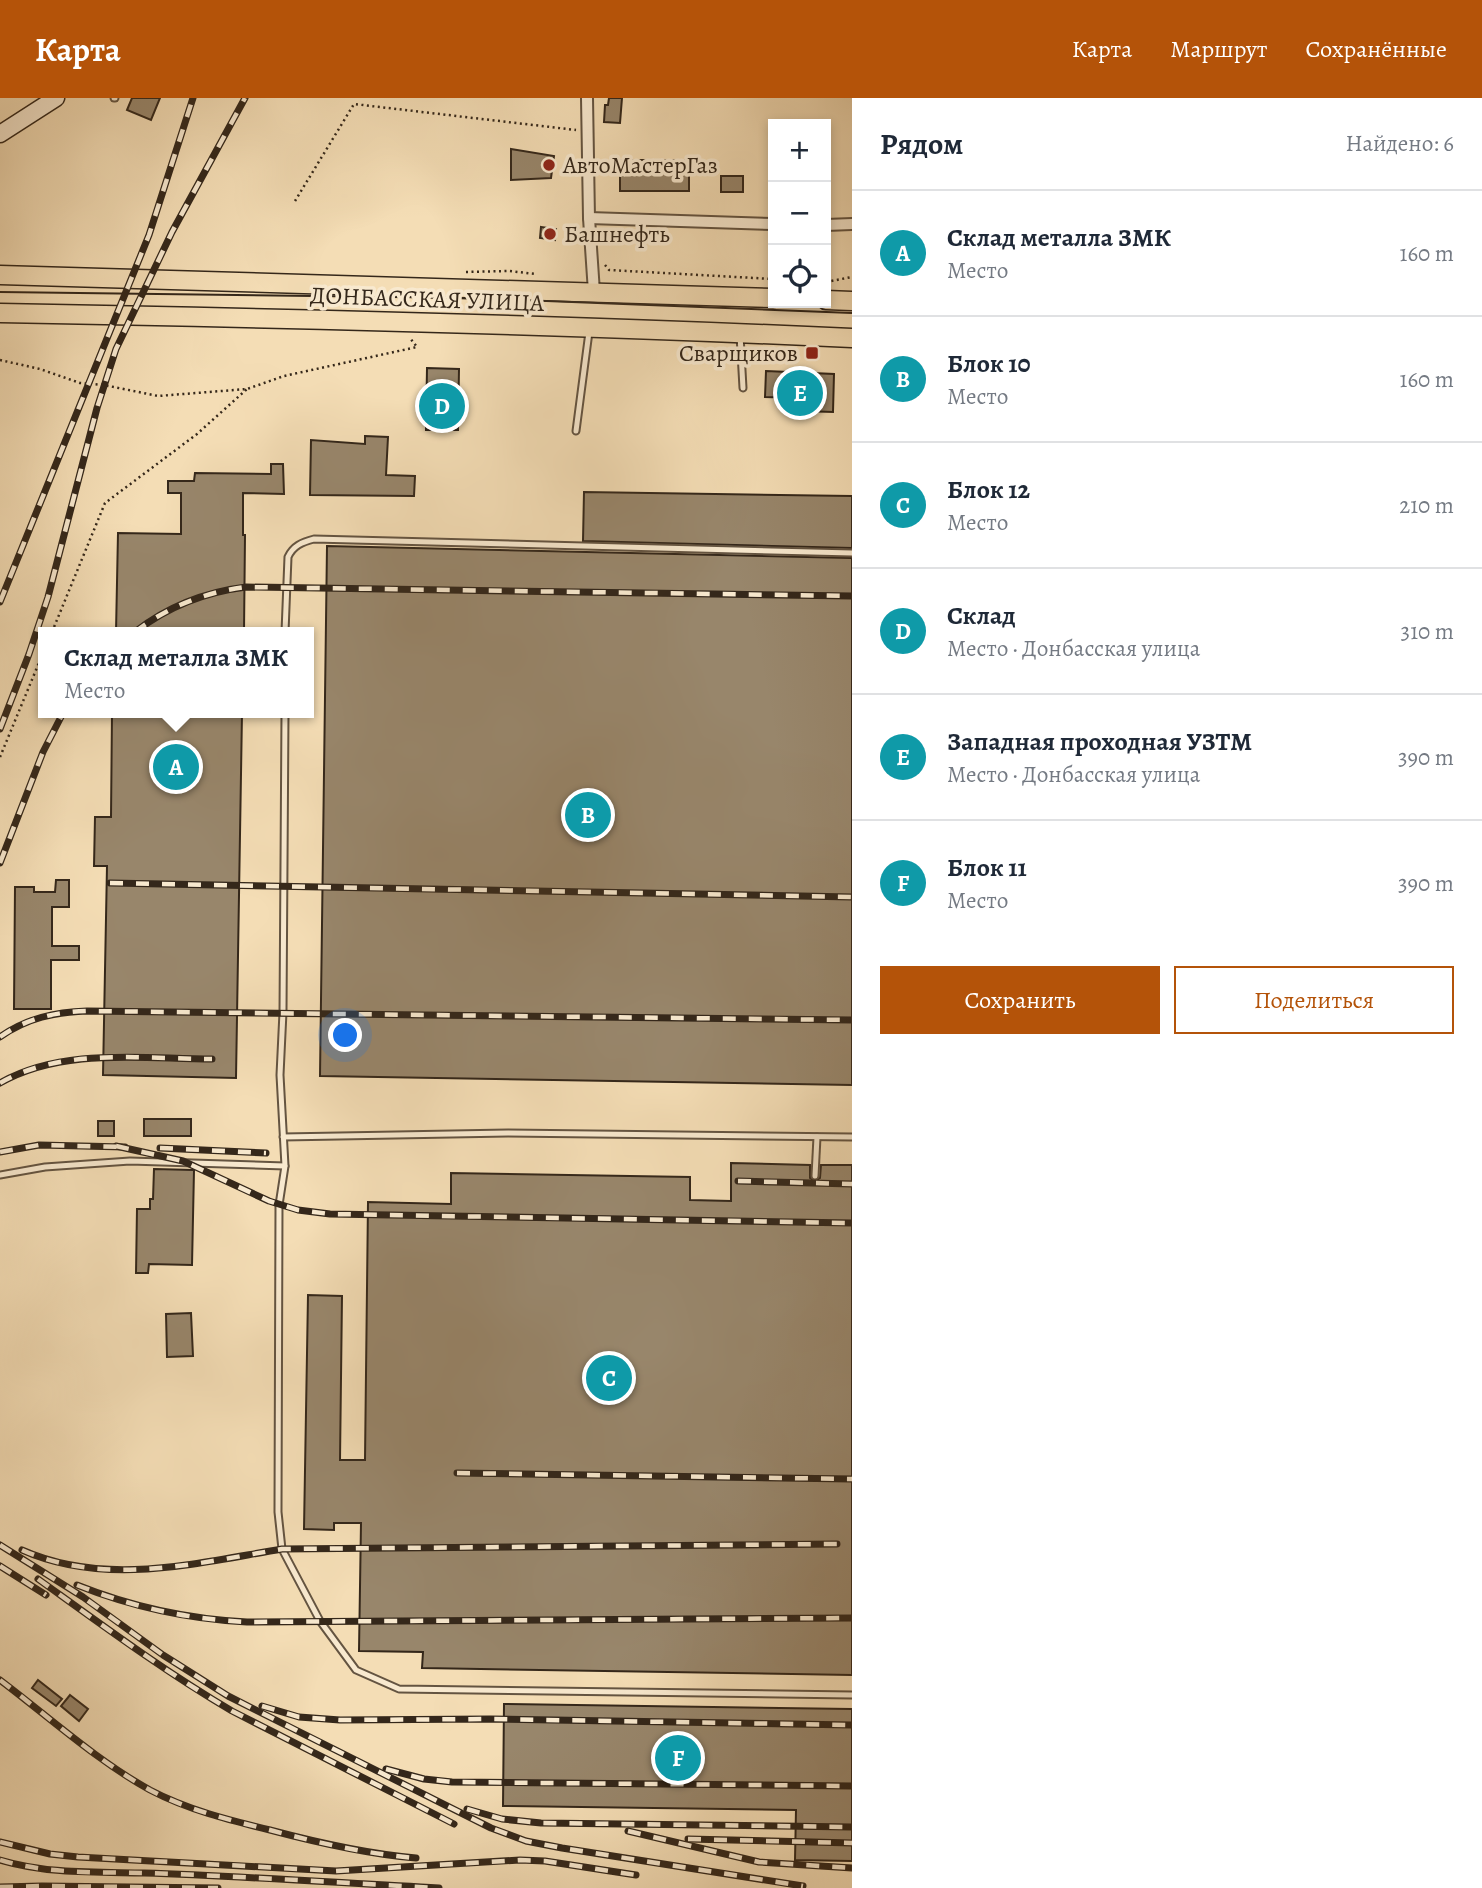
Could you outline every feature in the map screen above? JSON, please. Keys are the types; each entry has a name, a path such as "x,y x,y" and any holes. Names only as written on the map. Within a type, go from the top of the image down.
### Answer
{"main road":[{"path":"0,134 56,98"},
{"name":"ДОНБАССКАЯ УЛИЦА","path":"0,275 768,298"},
{"path":"831,300 852,301"},
{"name":"ДОНБАССКАЯ УЛИЦА","path":"0,313 740,332 852,338"}],"street":[{"path":"587,98 589,218 594,292"},
{"path":"589,218 768,224"},
{"path":"831,225 852,224"}],"lane":[{"path":"576,431 589,329"},
{"path":"740,332 743,388"},
{"path":"285,627 288,558 299,544 314,539 852,553"},
{"path":"285,718 283,1012 280,1075 285,1166 279,1205 278,1512 282,1549 320,1621 356,1670 399,1689 852,1695"},
{"path":"283,1137 508,1133 852,1137"},
{"path":"815,1176 817,1137"},
{"path":"0,1175 45,1167 130,1161 285,1166"}],"path":[{"path":"295,201 356,98"},
{"path":"354,104 587,131"},
{"path":"831,281 852,277"},
{"path":"0,360 40,369 79,383 158,396 247,389 284,376 417,347"},
{"path":"54,627 105,503 197,434 247,389"},
{"path":"0,757 38,665"}],"building":[{"path":"132,98 160,98 151,120 127,110"},
{"path":"609,98 622,98 620,123 604,122 605,105 608,105"},
{"path":"511,149 554,156 551,178 511,180"},
{"path":"620,160 689,160 689,191 620,191"},
{"path":"721,176 743,176 743,192 721,192"},
{"path":"541,227 556,229 555,240 540,238"},
{"path":"427,368 459,369 458,430 426,430"},
{"path":"766,371 834,374 833,412 801,411 801,398 765,397"},
{"path":"365,436 388,437 386,475 415,476 414,496 310,495 311,440 365,444"},
{"path":"271,464 283,464 284,494 243,493 244,627 116,627 118,533 181,534 181,493 168,493 168,481 194,481 195,473 271,474"},
{"path":"584,492 852,496 852,548 583,541"},
{"path":"327,546 852,558 852,1085 320,1076"},
{"path":"112,718 242,718 236,1078 103,1075 107,866 94,866 95,817 111,817"},
{"path":"56,880 69,880 69,907 52,907 52,946 79,946 79,960 51,960 51,1009 14,1009 15,887 34,887 34,892 55,892"},
{"path":"144,1119 191,1119 191,1136 144,1136"},
{"path":"98,1121 114,1121 114,1136 98,1136"},
{"path":"731,1163 810,1165 810,1178 815,1181 820,1178 821,1165 852,1165 852,1675 422,1668 423,1652 359,1651 361,1523 334,1523 334,1530 304,1529 308,1295 342,1296 340,1460 365,1460 368,1202 451,1204 451,1173 690,1177 690,1200 731,1201"},
{"path":"154,1169 194,1170 192,1265 149,1264 148,1273 136,1273 137,1209 150,1209"},
{"path":"191,1313 193,1356 167,1357 166,1314"},
{"path":"38,1680 62,1699 56,1706 32,1688"},
{"path":"70,1695 88,1709 79,1721 61,1706"},
{"path":"504,1704 852,1709 852,1861 795,1860 796,1810 503,1806"}],"tram line":[{"path":"0,292 471,298 852,313"}],"railway":[{"path":"0,602 149,235 193,98"},
{"path":"0,729 48,597 97,408 116,349 172,232 245,98"},
{"path":"142,627 187,602 246,587 852,596"},
{"path":"0,863 43,752 60,718"},
{"path":"110,883 852,897"},
{"path":"0,1037 20,1025 42,1017 87,1011 852,1020"},
{"path":"0,1083 50,1064 76,1060 131,1057 212,1059"},
{"path":"0,1152 39,1145 125,1147"},
{"path":"116,1146 183,1161 269,1201 298,1210 330,1214 852,1223"},
{"path":"160,1148 266,1153"},
{"path":"738,1181 852,1184"},
{"path":"457,1473 852,1479"},
{"path":"22,1550 54,1561 118,1570 184,1565 282,1549 837,1544"},
{"path":"0,1545 83,1597 163,1655 228,1696 491,1828 526,1841 562,1848 803,1886"},
{"path":"0,1566 46,1595"},
{"path":"38,1579 158,1664 232,1711 454,1824"},
{"path":"77,1585 160,1611 247,1622 852,1618"},
{"path":"0,1680 73,1738 130,1778 164,1797 209,1814 307,1839 361,1851 416,1858"},
{"path":"262,1706 299,1717 340,1720 490,1719 852,1725"},
{"path":"386,1769 424,1779 452,1782 852,1786"},
{"path":"467,1809 502,1819 541,1823 852,1827"},
{"path":"628,1831 759,1862 852,1868"},
{"path":"688,1839 852,1843"},
{"path":"0,1842 50,1854 78,1857 336,1871 520,1860 545,1861 636,1875"},
{"path":"0,1860 36,1868 72,1871 439,1888"},
{"path":"0,1887 218,1888"}],"place":[{"name":"АвтоМастерГаз","path":"549,165"},
{"name":"Башнефть","path":"550,234"},
{"name":"Сварщиков","path":"812,353"},
{"name":"Западная проходная УЗТМ","path":"800,393"},
{"name":"Склад","path":"442,406"},
{"name":"Склад металла ЗМК","path":"176,767"},
{"name":"Блок 10","path":"588,815"},
{"name":"Блок 12","path":"609,1378"},
{"name":"Блок 11","path":"678,1758"}]}
